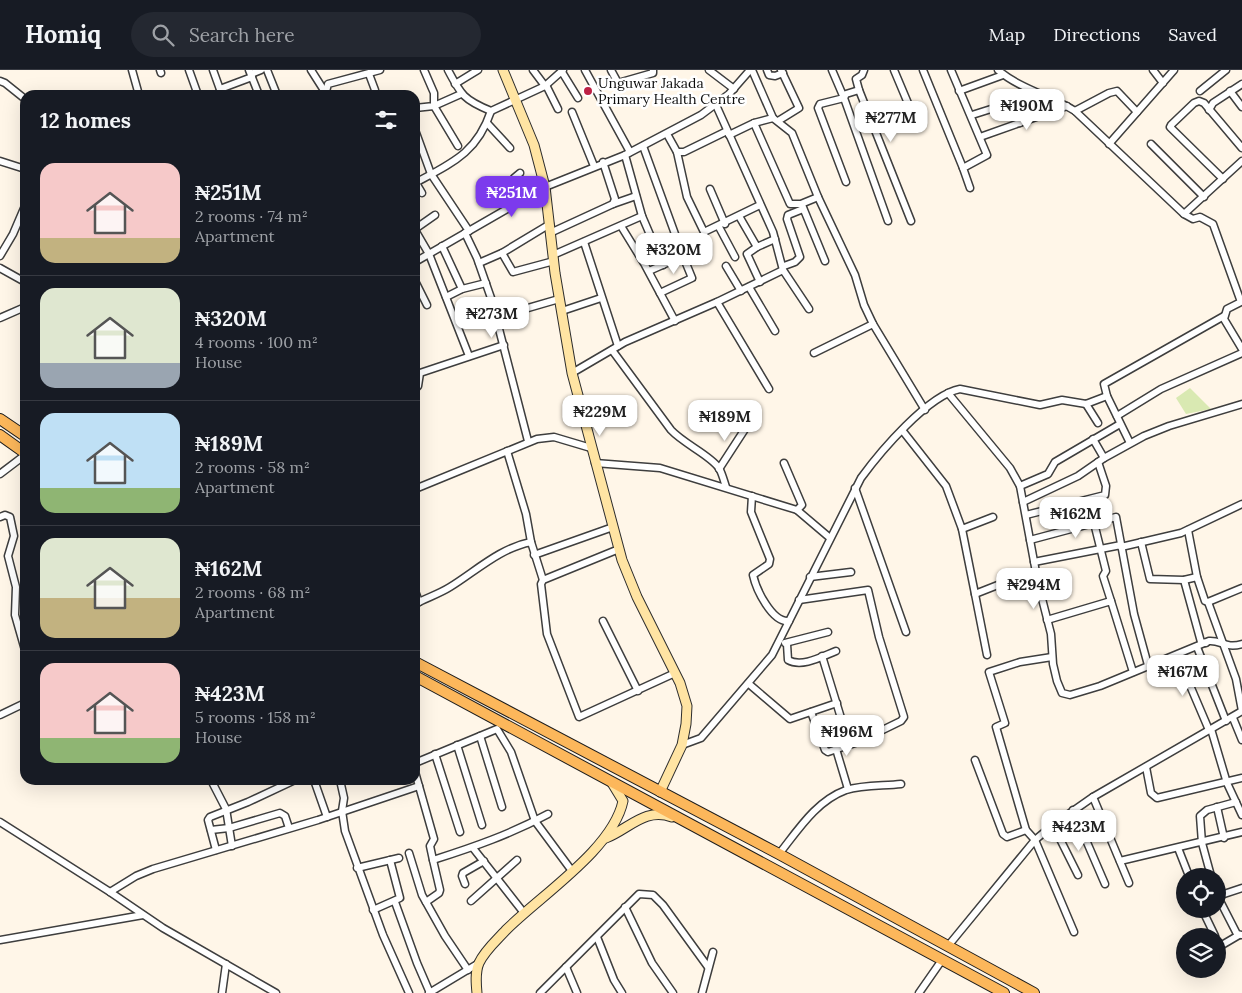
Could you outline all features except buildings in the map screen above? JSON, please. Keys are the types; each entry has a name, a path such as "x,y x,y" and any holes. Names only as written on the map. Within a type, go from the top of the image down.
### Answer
{"main road":[{"path":"0,419 20,433"},
{"path":"0,435 20,450"},
{"path":"420,665 779,854 1034,993"},
{"path":"420,679 1004,993"}],"street":[{"path":"132,70 138,90"},
{"path":"189,70 196,90"},
{"path":"215,70 220,90"},
{"path":"224,90 261,70"},
{"path":"267,70 275,90"},
{"path":"311,70 323,90"},
{"path":"326,90 328,84 379,70"},
{"path":"424,70 434,93 434,106 458,146"},
{"path":"448,70 462,94 477,105 491,111 516,101 545,85 562,71 578,98"},
{"path":"455,84 478,70"},
{"path":"503,70 534,145 545,187 572,373 613,527 637,597 675,673 687,706 682,745 660,792"},
{"path":"533,70 545,85 558,109"},
{"path":"585,70 627,154 642,216 663,265"},
{"path":"611,70 618,84 653,73 653,70"},
{"path":"709,70 734,89"},
{"path":"677,152 684,152 754,123 776,119 798,108 782,72 775,76 767,70"},
{"path":"832,70 844,98 888,221"},
{"path":"864,70 862,75 856,79 859,90 911,221"},
{"path":"894,70 910,108"},
{"path":"923,70 970,188"},
{"path":"951,70 959,91 972,115 987,155 963,168"},
{"path":"1153,70 1163,83"},
{"path":"1109,144 1174,70"},
{"path":"1200,91 1226,70"},
{"path":"420,259 545,187 603,162 627,154 667,134 716,105 734,89 748,71 776,119 792,132 818,197 855,275 864,306 925,410"},
{"path":"959,91 1001,72 1012,81 1068,106 1184,214 1193,219 1200,217 1213,224 1241,302 1227,309 1224,316 1104,384 1106,396 1130,443"},
{"path":"251,74 257,90"},
{"path":"369,74 376,90"},
{"path":"0,81 20,95"},
{"path":"1209,110 1209,106 1242,84"},
{"path":"846,182 818,108 820,104 844,98 846,94 859,90"},
{"path":"1075,111 1109,93 1117,91 1137,112"},
{"path":"1230,91 1242,107"},
{"path":"420,107 434,106 462,94"},
{"path":"1223,179 1170,127 1194,103 1199,101 1204,103 1242,148"},
{"path":"972,115 1010,103 1020,123"},
{"path":"716,105 775,239 784,268 809,309"},
{"path":"980,137 1068,106"},
{"path":"420,180 473,147 487,123 491,111"},
{"path":"572,112 594,166"},
{"path":"487,123 510,148"},
{"path":"754,123 785,196 790,204 802,207"},
{"path":"667,134 677,152 687,197 704,232 722,225 760,205"},
{"path":"1151,144 1204,196"},
{"path":"643,146 692,278 660,293"},
{"path":"420,150 431,174 467,232 479,263 497,317 528,441"},
{"path":"0,160 20,167"},
{"path":"1184,214 1242,161"},
{"path":"603,162 615,199 613,204"},
{"path":"519,202 510,186 514,178 520,173"},
{"path":"710,189 735,257"},
{"path":"479,263 550,228 636,196"},
{"path":"572,373 615,348 749,288 795,262 800,257 787,219 788,215 818,197"},
{"path":"802,207 824,261"},
{"path":"420,226 435,215"},
{"path":"502,252 513,272 554,258 584,242 642,216"},
{"path":"739,216 757,247"},
{"path":"0,256 20,218"},
{"path":"622,226 649,271 675,321"},
{"path":"420,239 429,254 468,356"},
{"path":"760,282 747,254 775,239"},
{"path":"636,248 652,241"},
{"path":"584,242 615,348 675,434 719,469 726,487"},
{"path":"442,246 462,289"},
{"path":"649,271 683,256"},
{"path":"726,266 741,291"},
{"path":"0,268 20,279"},
{"path":"446,297 462,289 486,283"},
{"path":"749,288 775,331"},
{"path":"420,291 427,305"},
{"path":"562,311 601,298"},
{"path":"497,317 560,299"},
{"path":"717,302 769,389"},
{"path":"0,318 20,309"},
{"path":"1224,316 1226,323 1242,349"},
{"path":"814,353 873,324"},
{"path":"420,373 504,345"},
{"path":"1117,416 1161,389 1242,353"},
{"path":"682,745 701,738 766,664 855,488 880,452 925,410 948,393 960,389 1040,405 1062,400 1086,404 1106,396"},
{"path":"948,393 1010,468 1020,486 1047,620 1052,657 1060,690 1066,694 1100,686 1206,643 1216,641 1222,646 1231,647 1242,644"},
{"path":"1086,404 1098,422"},
{"path":"1023,502 1078,476 1130,443 1169,426 1242,404"},
{"path":"1020,486 1048,474 1055,462 1120,424"},
{"path":"719,469 745,429"},
{"path":"902,430 946,486 962,529 987,655"},
{"path":"420,487 507,452 528,441 554,438 591,448"},
{"path":"1026,515 1105,495 1106,486 1101,460 1093,439"},
{"path":"507,452 526,514 534,555 543,580 541,584 547,634 579,717 675,673"},
{"path":"0,474 20,458"},
{"path":"595,463 660,468 726,487 797,510 830,538"},
{"path":"784,463 802,505 797,510"},
{"path":"855,488 906,632"},
{"path":"752,496 751,512 770,560 769,564 753,575 754,582 772,612 778,618 789,621"},
{"path":"1034,562 1141,542 1188,530 1242,504"},
{"path":"0,517 5,515 10,517 14,529 8,556 16,588 15,615 20,632"},
{"path":"962,529 993,517"},
{"path":"1030,540 1116,517 1134,614 1148,665"},
{"path":"1094,523 1106,571 1103,576 1133,672"},
{"path":"534,555 613,527"},
{"path":"948,946 1034,840 1093,797 1242,711 1236,679 1222,646 1208,602 1203,598 1188,530"},
{"path":"420,602 451,587 480,566 504,553 531,542"},
{"path":"1141,542 1150,579 1184,580 1197,576"},
{"path":"543,580 620,549"},
{"path":"810,577 851,572"},
{"path":"1184,580 1201,642 1206,643"},
{"path":"975,594 1008,581"},
{"path":"1208,602 1242,588"},
{"path":"799,600 868,590 878,637 904,717 901,721 867,738 826,752 811,712"},
{"path":"1047,620 1111,601"},
{"path":"603,621 638,691"},
{"path":"778,642 787,644 828,632"},
{"path":"787,644 790,662 804,662 836,651"},
{"path":"1197,647 1230,719 1242,740"},
{"path":"822,656 845,731"},
{"path":"1177,656 1210,729 1227,783 1242,815"},
{"path":"1052,657 1020,662 989,672 1005,723 996,727 1026,830 1034,840 1074,932"},
{"path":"749,684 784,716 790,719 837,703"},
{"path":"0,715 20,705"},
{"path":"420,762 497,729 512,752 535,821 572,871"},
{"path":"480,736 502,807"},
{"path":"457,745 482,824"},
{"path":"836,749 848,789"},
{"path":"435,754 460,832"},
{"path":"975,760 1003,834 1007,837 1026,830"},
{"path":"1146,767 1151,793 1157,798 1242,778"},
{"path":"395,902 430,993 479,963 497,940 606,838 620,816 623,801 611,782"},
{"path":"779,854 818,806 848,789 901,784"},
{"path":"214,785 226,810 232,846"},
{"path":"216,850 209,818 284,785"},
{"path":"316,785 327,817"},
{"path":"341,785 344,798 342,811 345,831 357,868 409,993"},
{"path":"110,892 136,876 153,869 327,817 419,786 434,839 430,846 440,890 426,902"},
{"path":"1093,797 1129,883"},
{"path":"1209,868 1202,843 1200,816 1203,812 1236,802"},
{"path":"1217,807 1224,838"},
{"path":"1073,810 1105,884"},
{"path":"211,830 230,828 280,813 285,816 289,828"},
{"path":"433,860 474,848 511,833 548,814"},
{"path":"606,838 622,830 642,816 668,815 687,823"},
{"path":"0,822 143,915 276,993"},
{"path":"1053,825 1078,876"},
{"path":"1120,861 1224,838 1242,832"},
{"path":"474,848 524,914"},
{"path":"1178,848 1185,868"},
{"path":"410,854 426,902 468,970"},
{"path":"357,868 398,858"},
{"path":"373,910 395,902 401,896 390,860"},
{"path":"471,901 518,860"},
{"path":"465,884 462,876 464,873 484,861"},
{"path":"1226,893 1242,888"},
{"path":"540,993 639,894 653,896 663,905 708,967"},
{"path":"625,907 652,963 673,993"},
{"path":"1226,910 1240,935 1226,943"},
{"path":"0,940 143,915"},
{"path":"597,937 622,993"},
{"path":"702,993 713,952"},
{"path":"919,993 942,960"},
{"path":"477,993 476,972 479,963"},
{"path":"222,993 226,964"},
{"path":"566,967 577,993"}],"green space":[{"path":"1190,388 1211,409 1186,414 1176,398"}],"place":[{"name":"Unguwar Jakada Primary Health Centre","path":"588,91"}]}
